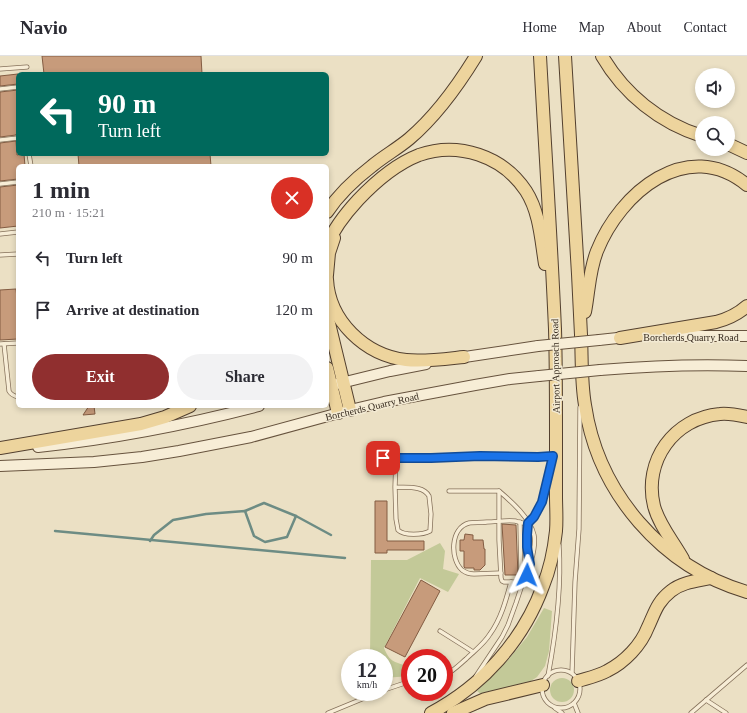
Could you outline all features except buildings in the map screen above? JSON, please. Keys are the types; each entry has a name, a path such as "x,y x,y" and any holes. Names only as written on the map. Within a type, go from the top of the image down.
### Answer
{"main road":[{"path":"329,209 337,197 356,180 372,166 408,140 425,124 444,103 476,56"},
{"name":"Airport Approach Road","path":"540,56 555,329 556,390 554,452 557,523"},
{"path":"565,56 581,330 582,386 585,410 593,440 601,463 615,490 629,511 649,534 685,562 711,578 747,592"},
{"path":"602,56 620,82 647,108 675,125 695,133"},
{"path":"735,147 747,153"},
{"path":"329,241 333,232 350,209 370,188 384,176 406,162 419,155 440,150 461,150 475,153 495,161 517,180 526,191 535,210 555,329"},
{"path":"581,330 590,275 596,252 608,228 634,195 664,174 692,167 711,168 724,172 747,185"},
{"path":"329,254 339,226 350,209"},
{"path":"329,293 341,320 353,335 369,347 386,355 406,360 464,357"},
{"path":"620,338 725,320 747,306"},
{"path":"329,323 350,410"},
{"name":"Borcherds Quarry Road","path":"329,387 395,370 464,357 538,346 620,338 747,336"},
{"name":"Borcherds Quarry Road","path":"0,466 94,462 215,445 350,410 407,397 510,379 630,368 676,366 747,366"},
{"path":"329,387 338,413"},
{"path":"0,448 141,424 165,417 185,408"},
{"path":"0,451 71,443 132,433 192,422 251,408"},
{"path":"685,562 657,517 654,507 652,483 654,468 658,456 666,443 676,433 697,420 722,414 747,417"},
{"path":"430,713 451,702 470,688 506,653 517,638 530,617 540,595 554,548 557,523"},
{"path":"575,677 591,678 608,671 627,658 645,635 657,605 664,597 672,590 686,583 711,578"},
{"path":"453,713 485,699 546,680"}],"lane":[{"path":"0,69 27,67"},
{"path":"0,89 16,88"},
{"path":"0,140 16,138"},
{"path":"0,184 16,182"},
{"path":"0,234 16,232"},
{"path":"0,255 16,254"},
{"path":"16,343 2,344 9,391 10,394 16,397"},
{"path":"554,707 563,708 569,706 574,703 580,693 580,687 575,677 575,589 579,529 580,408 582,386"},
{"path":"383,458 480,456 538,457 554,452"},
{"path":"530,564 527,547 528,523 534,517 542,502 554,452"},
{"path":"395,487 418,488 423,489 428,493 431,514 430,531 426,533 402,534 398,530 396,519 395,487 396,458"},
{"path":"449,491 499,491 512,502 528,523 534,535 534,552 508,625 502,637 477,673 470,688"},
{"path":"499,491 500,573 502,581 523,582"},
{"path":"500,573 474,574 466,572 460,567 456,560 454,547 457,531 467,524 473,523 512,521 528,523"},
{"path":"520,522 521,575 523,582"},
{"name":"Airport Approach Road","path":"546,680 554,644 560,576 557,523"},
{"path":"453,670 484,643 495,627 501,616 511,582"},
{"path":"440,631 473,652"},
{"path":"690,713 747,665"},
{"path":"562,713 545,698 543,693 546,680 556,671 561,670 567,671 575,677"},
{"path":"706,700 726,713"},
{"path":"328,713 357,701"},
{"path":"574,703 578,713"}],"green space":[{"path":"440,543 445,551 443,569 459,574 448,592 420,578 385,649 370,649 371,560 407,560"},
{"path":"544,608 552,611 549,651 545,666 537,677 528,683 482,695 477,691 508,660 527,637"},
{"path":"393,660 401,664 401,677 393,677"},
{"path":"562,678 567,679 573,685 573,695 567,701 562,702 557,701 551,695 550,690 551,685 557,679"}],"waterway":[{"path":"245,511 264,503 296,516 331,535"},
{"path":"150,541 154,535 173,520 206,514 245,511 254,536 265,542 287,537 296,516"},
{"path":"55,531 345,558"}],"route":[{"path":"383,458 553,456 542,502 534,517 528,523 527,547 530,564 527,575"}]}
